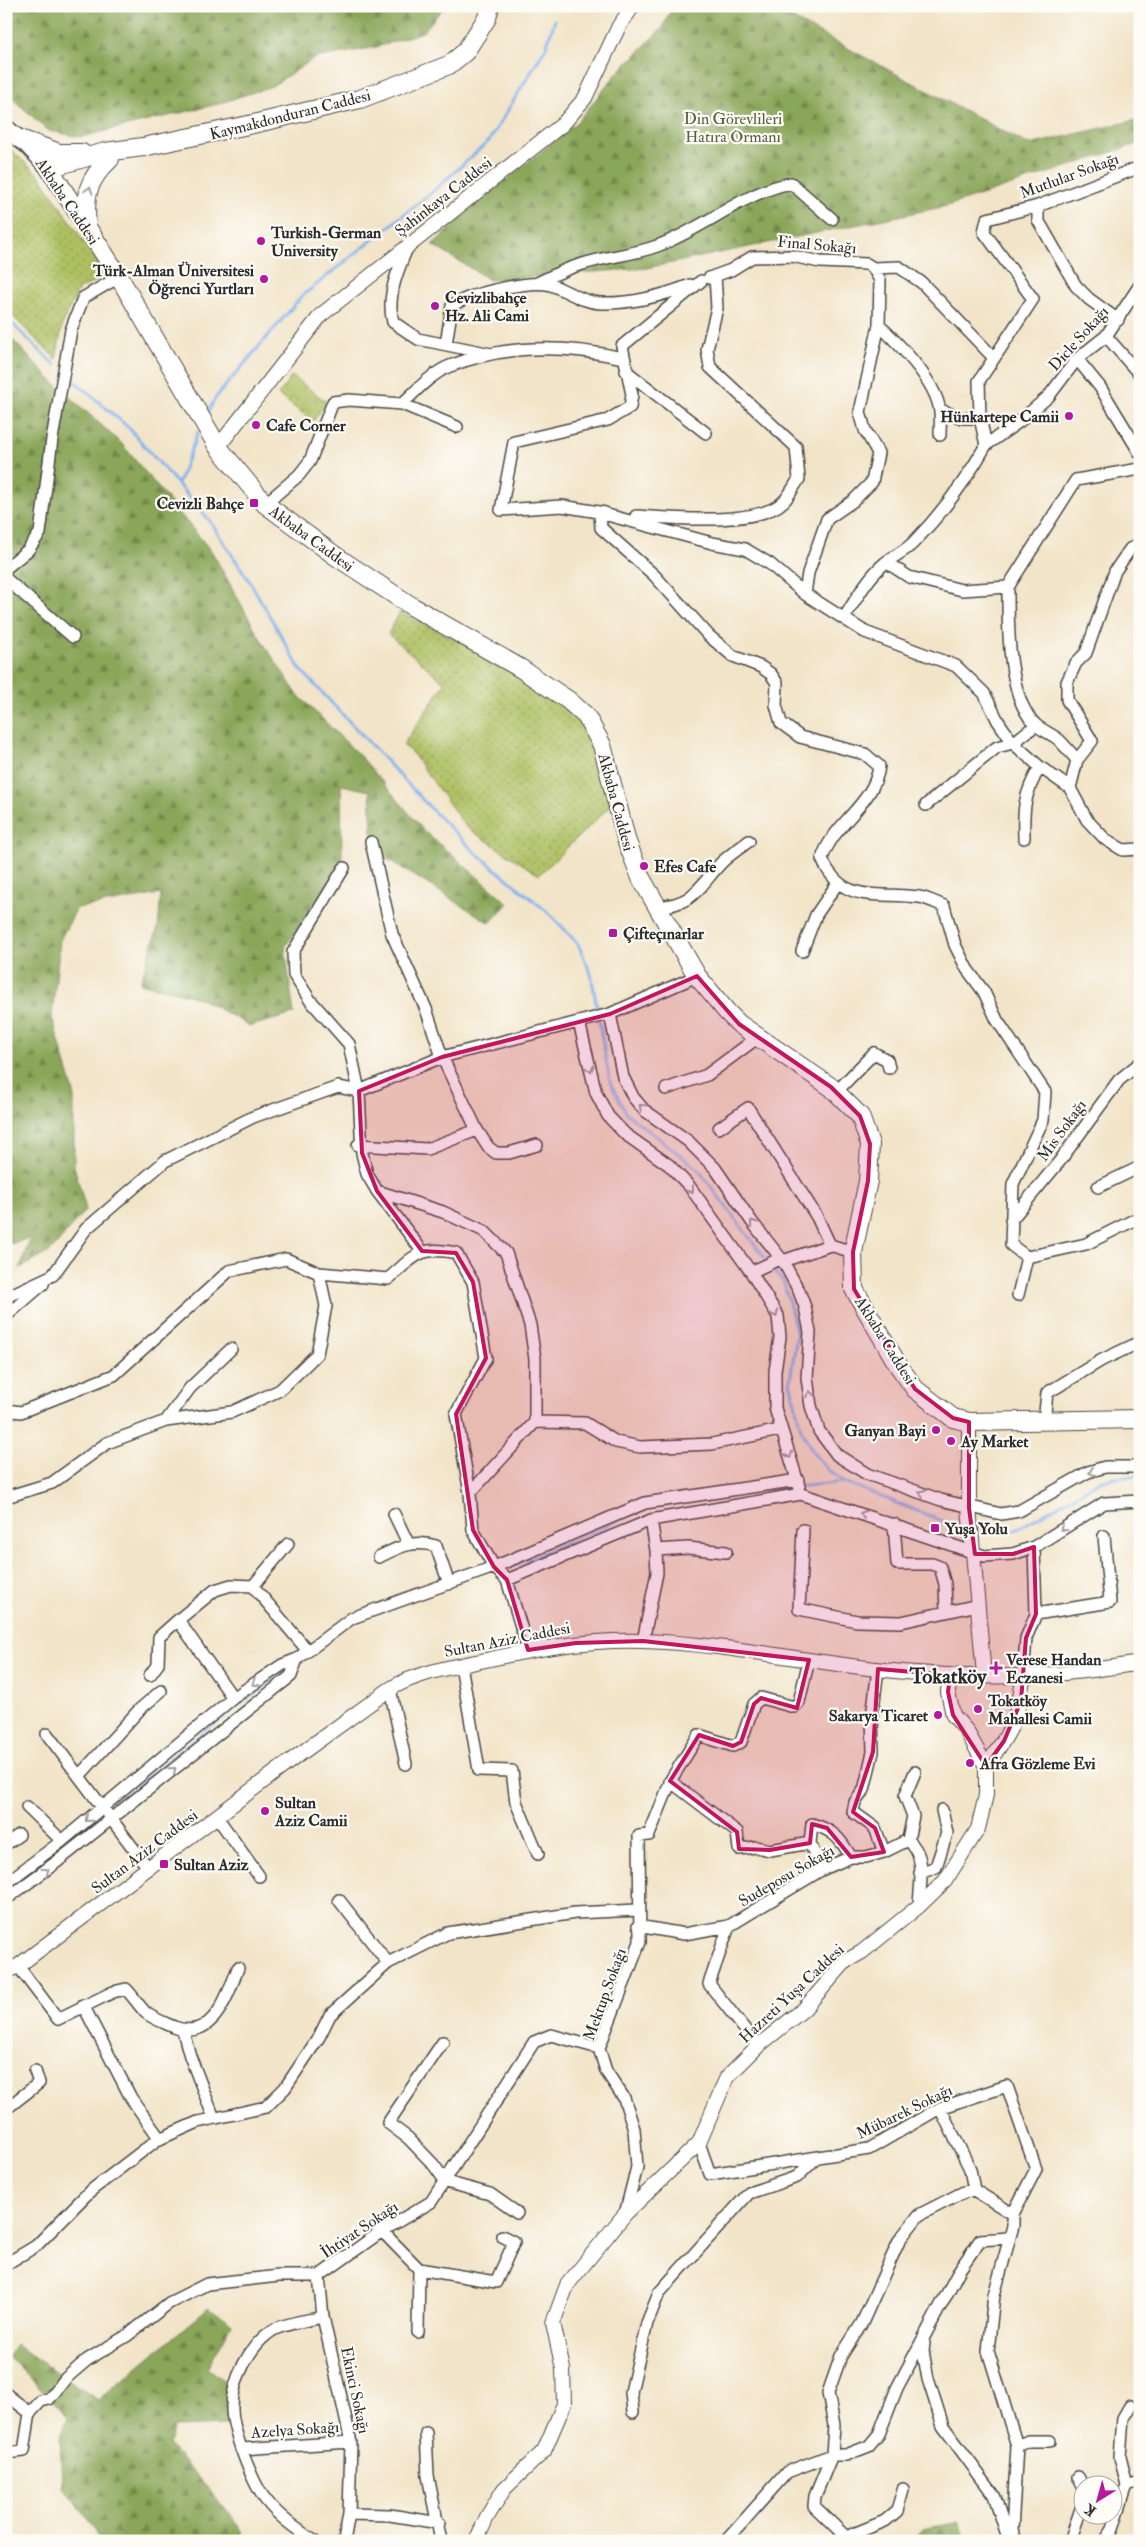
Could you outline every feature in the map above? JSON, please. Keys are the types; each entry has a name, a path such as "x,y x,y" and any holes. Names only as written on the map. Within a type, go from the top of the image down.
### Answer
{"main road":[{"name":"Kaymakdonduran Caddesi","path":"108,156 360,99 449,65 465,52 487,18 490,6"},
{"name":"Akbaba Caddesi","path":"6,128 20,139 53,174 119,277 218,447 265,504 336,557 413,607 520,668 568,700 586,716 602,744 627,842 641,878 697,976 727,1012 757,1038 836,1092 860,1116 870,1144 868,1181 853,1252 854,1289 898,1364 915,1388 952,1418 969,1422 1140,1419"},
{"path":"20,139 65,154 108,156"},
{"path":"53,174 108,156"},
{"path":"87,227 86,200 89,186 108,156"}],"street":[{"name":"Şahinkaya Caddesi","path":"218,447 321,315 563,124 585,98 619,26 633,6"},
{"name":"Mutlular Sokağı","path":"994,358 1033,300 984,232 987,219 1038,206 1140,166"},
{"path":"536,283 584,263 621,257 658,246 703,224 736,202 791,183 832,219"},
{"path":"1038,206 1038,220 1076,286 1089,299 1118,320"},
{"path":"408,246 392,296 391,310 393,322 418,339 492,355"},
{"name":"Final Sokağı","path":"446,344 452,306 460,300 536,283 549,285 586,301 602,303 654,298 732,270 752,257 792,256 820,262 867,264 874,268 880,280 879,325 860,412 865,430 878,453 872,482 853,501 827,519 808,573 805,594"},
{"path":"844,618 869,578 886,562 911,546 938,517 968,478 986,445 980,418 979,381 994,358 922,283 899,267 874,268"},
{"path":"600,513 699,520 742,516 770,510 784,502 799,479 796,447 710,367 707,350 717,308 715,276"},
{"path":"6,568 28,550 40,533 52,439 71,330 83,298 119,277"},
{"path":"701,281 622,346 632,395 630,407 608,420 514,442 503,489 501,510 562,506 600,513 662,528 712,543 745,549 770,564 805,594 865,632 956,666 984,693 998,721 1013,743 1040,767 1070,788 1087,820 1105,839 1123,850 1140,849"},
{"name":"Dicle Sokağı","path":"986,445 1020,422 1049,396 1077,359 1106,336 1140,284"},
{"path":"879,325 908,353 928,382 940,410 940,435"},
{"path":"1106,336 1140,376"},
{"path":"402,404 424,383 449,366 492,355 536,348 588,350 623,358"},
{"path":"1077,359 1100,387 1140,453"},
{"path":"626,371 706,433"},
{"path":"265,504 310,461 333,402 349,400 402,404 457,426"},
{"path":"940,410 962,418 980,418"},
{"path":"1077,760 1058,740 1036,725 1029,716 1018,693 1007,638 1008,587 1076,480 1140,469"},
{"path":"600,513 601,528 654,575 709,636 733,656 761,667 771,674 777,683 776,705 781,723 800,737 866,754 879,766 878,776 863,802 826,846 822,859 837,884 864,894 921,897 944,906 955,945 967,970 984,992 997,1020 1045,1092 1043,1120 1013,1184 1011,1245 1027,1257 1086,1244 1140,1217"},
{"path":"1070,788 1077,760 1092,741 1067,700 1067,682 1076,663 1086,653 1115,571 1130,549 1140,544"},
{"path":"886,562 909,577 962,590 1008,587"},
{"path":"6,579 73,637"},
{"path":"926,805 997,747 1013,743 1036,725"},
{"path":"1024,838 1023,808 1029,785 1040,767"},
{"path":"656,907 677,905 691,897 711,878 721,863 749,841"},
{"path":"372,842 392,934 426,1009 442,1058 477,1130 488,1147 496,1153 509,1153 537,1145"},
{"path":"344,868 293,952 294,974 310,1000 349,1044 360,1091 360,1146 367,1174 377,1191 422,1251"},
{"path":"802,951 816,915 837,884"},
{"path":"6,1316 53,1275 86,1229 165,1161 253,1117 338,1087 360,1091 442,1058 607,1014 697,976"},
{"path":"607,1014 623,1077 633,1098 644,1110 688,1141 706,1158 780,1260 806,1307 810,1332 807,1378 811,1406 818,1431 829,1447 847,1463 868,1474 969,1511 1010,1514 1045,1498 1088,1472 1104,1467 1140,1467"},
{"path":"579,1021 596,1093 608,1116 625,1134 679,1175 754,1271 778,1316 780,1337 775,1370 775,1408 780,1430 798,1480 800,1494"},
{"path":"666,1089 707,1076 757,1038"},
{"path":"836,1092 874,1053 887,1060 890,1068"},
{"name":"Mis Sokağı","path":"1011,1220 1059,1162 1119,1080 1140,1063"},
{"path":"719,1128 748,1108 817,1217 830,1245"},
{"path":"360,1146 427,1149 477,1130"},
{"path":"1098,1187 1140,1167"},
{"path":"377,1191 443,1212 484,1231 506,1253 530,1325 535,1360 535,1422 470,1493"},
{"path":"754,1271 780,1260 830,1245 853,1252"},
{"path":"6,1410 21,1412 114,1375 228,1271 286,1259 319,1273 388,1279 422,1251 436,1249 456,1253 472,1282 486,1358 456,1414 470,1493 473,1530 494,1568 507,1580 528,1650"},
{"path":"1018,1295 1027,1257"},
{"path":"6,1497 52,1483 107,1443 166,1421 232,1412 280,1390 317,1354 326,1306 319,1273"},
{"path":"6,1297 53,1275"},
{"path":"1044,1422 1047,1393 1102,1360 1140,1342"},
{"path":"166,1421 190,1388 231,1349"},
{"path":"535,1422 585,1423 616,1442 640,1448 712,1444 780,1430"},
{"path":"969,1422 969,1511 974,1548 984,1675"},
{"path":"6,1883 62,1841 233,1698 282,1666 297,1659 352,1618 494,1568 645,1503 798,1480"},
{"path":"507,1580 651,1520 800,1494 974,1548 984,1556 1013,1554 1034,1547 1104,1503 1140,1501"},
{"path":"394,1514 408,1543"},
{"path":"643,1641 656,1573 656,1550 651,1520"},
{"path":"894,1524 897,1564 932,1564 940,1567 945,1584 946,1611"},
{"path":"803,1530 799,1609 856,1621 901,1622 978,1605"},
{"path":"1036,1614 1110,1602 1104,1536"},
{"path":"379,1557 408,1543 422,1542 436,1546 449,1584"},
{"path":"254,1586 288,1544"},
{"path":"986,1766 1014,1725 1021,1701 1026,1638 1036,1614 1034,1547"},
{"path":"656,1550 688,1548 726,1552"},
{"path":"150,1675 158,1664 159,1637 215,1590 231,1585 254,1586 308,1651"},
{"path":"178,1620 233,1698"},
{"name":"Sultan Aziz Caddesi","path":"12,1969 390,1689 401,1682 461,1665 528,1650 576,1643 643,1641 782,1654 809,1660 878,1669 950,1675 1023,1676 1140,1663"},
{"path":"6,1899 113,1818 291,1676 297,1659"},
{"path":"809,1660 799,1702 794,1707 761,1698 754,1704 741,1742 733,1746 699,1735 670,1781 738,1832 739,1849 756,1847 770,1850 810,1843"},
{"path":"461,1665 480,1770 512,1771 516,1802 538,1854"},
{"path":"878,1669 872,1716 873,1752 864,1790 855,1802 853,1812 875,1828 884,1852"},
{"name":"Hazreti Yuşa Caddesi","path":"476,2541 486,2517 504,2489 544,2450 564,2404 563,2369 553,2323 568,2285 625,2214 699,2143 727,2077 758,2046 804,2009 846,1961 862,1952 919,1906 945,1881 978,1829 986,1795 986,1766 966,1730 953,1715 948,1692 950,1675"},
{"path":"390,1689 406,1764"},
{"path":"79,1776 140,1709 161,1691"},
{"path":"47,1734 113,1818 149,1869"},
{"path":"914,1772 904,1796 912,1816 908,1840 916,1847 921,1857 919,1906"},
{"name":"Mektup Sokağı","path":"625,2214 637,2167 634,2129 624,2098 606,2071 599,2048 640,1942 638,1926 638,1836 649,1835 670,1781"},
{"path":"27,1807 62,1841"},
{"path":"920,1873 936,1867 947,1833 942,1810"},
{"path":"217,1817 259,1876"},
{"path":"822,1870 810,1843 812,1824 827,1828 843,1842 852,1857"},
{"path":"6,1844 19,1835"},
{"name":"Sudeposu Sokağı","path":"638,1926 684,1934 729,1926 822,1870 852,1857 866,1857 884,1852 908,1840"},
{"path":"339,1900 388,1963"},
{"path":"6,2264 36,2246 89,2192 160,2139 214,2118 266,2107 285,2088 319,2037 330,2015 388,1963 448,1933 575,1913 638,1910"},
{"path":"729,1926 728,1934 709,1984 758,2046"},
{"path":"12,1969 58,2018 113,1992 126,1989 146,2012 161,2022 184,2031 199,2030 209,2025 225,2000 238,1968"},
{"path":"83,2005 127,2090 160,2139"},
{"path":"184,2031 190,2056 214,2118"},
{"name":"İhtiyat Sokağı","path":"30,2413 41,2401 49,2399 66,2378 87,2360 128,2335 169,2303 207,2284 279,2276 319,2276 382,2231 431,2202 446,2182 534,2042 551,2035 599,2048"},
{"path":"443,2042 388,2122 421,2152 446,2182 490,2194 517,2213"},
{"path":"6,2109 39,2083 35,2071"},
{"name":"Mübarek Sokağı","path":"699,2143 710,2174 869,2149 940,2108 1007,2086 1036,2169 1013,2214"},
{"path":"940,2108 970,2169 974,2190"},
{"path":"633,2412 631,2392 647,2323 659,2293 748,2193 797,2177 816,2158"},
{"path":"903,2490 897,2511 885,2521 845,2539 814,2506 815,2496 832,2455 834,2425 828,2393 841,2356 862,2323 900,2239 919,2215 964,2192 974,2190 1013,2214 1013,2226 1008,2238 994,2295 988,2351 1017,2446 1012,2530 1015,2541"},
{"path":"382,2231 419,2269 496,2282 514,2242 502,2236"},
{"path":"726,2541 787,2472 832,2455 846,2455 870,2446 879,2434 897,2388 960,2269 980,2240 1008,2238"},
{"path":"418,2332 419,2269"},
{"name":"Ekinci Sokağı","path":"319,2276 324,2317 351,2442 349,2514 344,2541"},
{"path":"314,2541 285,2522 264,2497 241,2449 232,2410 237,2377 255,2347 276,2328 324,2317"},
{"path":"924,2339 923,2352 928,2379 943,2426 994,2495 1010,2541"},
{"path":"6,2394 30,2413 24,2451 6,2453"},
{"path":"1105,2541 1112,2531 1127,2485 1120,2457 1123,2418 1130,2406"},
{"path":"426,2432 428,2476 439,2523 441,2541"},
{"path":"1017,2446 1028,2441 1050,2441"},
{"name":"Azelya Sokağı","path":"241,2449 351,2442"},
{"path":"1127,2485 1140,2481"},
{"path":"349,2514 390,2515 439,2523"},
{"path":"1070,2541 1076,2524"}],"highlighted area":[{"path":"697,976 739,1024 831,1087 860,1116 870,1144 868,1181 853,1252 854,1289 915,1389 953,1418 969,1422 969,1508 975,1554 1013,1554 1034,1547 1036,1614 1026,1638 1021,1701 1004,1741 986,1766 953,1715 948,1692 950,1675 878,1669 873,1752 853,1812 875,1828 884,1852 851,1857 827,1828 812,1824 810,1843 770,1850 739,1849 737,1832 670,1781 699,1735 733,1746 741,1742 754,1704 761,1698 797,1708 809,1660 643,1641 576,1643 528,1650 507,1580 494,1567 473,1530 456,1414 486,1358 473,1282 456,1253 422,1251 377,1191 362,1153 359,1091 442,1057 610,1014"}],"green space":[{"path":"6,6 445,6 423,32 377,47 315,58 272,86 218,104 81,137 49,131 6,93"},
{"name":"Din Görevlileri Hatıra Ormanı","path":"673,6 769,6 1029,145 1140,119 1140,143 947,206 647,268 490,280 432,245 473,207 577,122 618,72 663,27"},
{"path":"6,145 40,176 107,276 79,289 63,322 56,359 6,310"},
{"path":"6,333 49,378 121,443 212,552 260,638 297,694 363,759 425,832 508,903 490,923 373,850 370,791 341,785 342,862 285,947 294,1014 250,1026 199,998 140,983 158,927 161,894 77,908 60,940 52,1017 74,1093 74,1166 86,1209 51,1251 20,1268 30,1238 6,1245"},
{"path":"292,376 327,402 313,421 278,395"},
{"path":"400,612 494,659 571,709 595,741 611,805 539,875 466,827 413,754 403,745 445,683 388,634"},
{"path":"209,2307 232,2324 207,2369 234,2387 229,2425 174,2427 168,2444 235,2519 245,2541 100,2541 85,2514 62,2486 60,2438 68,2417 8,2356 16,2345 98,2400"},
{"path":"958,2522 967,2541 913,2541 923,2529"}],"waterway":[{"path":"208,412 216,397 302,296 431,193 489,141 546,47 555,20"},
{"path":"6,318 55,365"},
{"path":"72,379 128,427 209,520 252,585 300,669 435,813 476,853 550,914 578,944 591,974 598,1014"},
{"path":"178,484 198,432"},
{"path":"599,1021 610,1082 626,1113 697,1168 767,1261"},
{"path":"771,1266 784,1283 797,1334 790,1381 801,1429 814,1454 828,1470 844,1482"},
{"path":"974,1526 1014,1531 1102,1480 1140,1475"},
{"path":"768,1490 844,1482 945,1522 966,1525"},
{"path":"511,1567 647,1508 663,1506"},
{"path":"97,1819 202,1733 288,1668"}],"place":[{"name":"Turkish-German University","path":"261,241"},
{"name":"Türk-Alman Üniversitesi Öğrenci Yurtları","path":"264,279"},
{"name":"Cevizlibahçe Hz. Ali Cami","path":"435,306"},
{"name":"Hünkartepe Camii","path":"1069,416"},
{"name":"Cafe Corner","path":"256,425"},
{"name":"Cevizli Bahçe","path":"254,503"},
{"name":"Efes Cafe","path":"644,866"},
{"name":"Çifteçınarlar","path":"613,933"},
{"name":"Ganyan Bayi","path":"936,1430"},
{"name":"Ay Market","path":"951,1441"},
{"name":"Yuşa Yolu","path":"935,1528"},
{"name":"Verese Handan Eczanesi","path":"996,1668"},
{"name":"Tokatköy Mahallesi Camii","path":"978,1709"},
{"name":"Sakarya Ticaret","path":"938,1715"},
{"name":"Afra Gözleme Evi","path":"970,1763"},
{"name":"Sultan Aziz Camii","path":"265,1811"},
{"name":"Sultan Aziz","path":"164,1864"}],"district":[{"name":"Tokatköy","path":"948,1676"}]}
